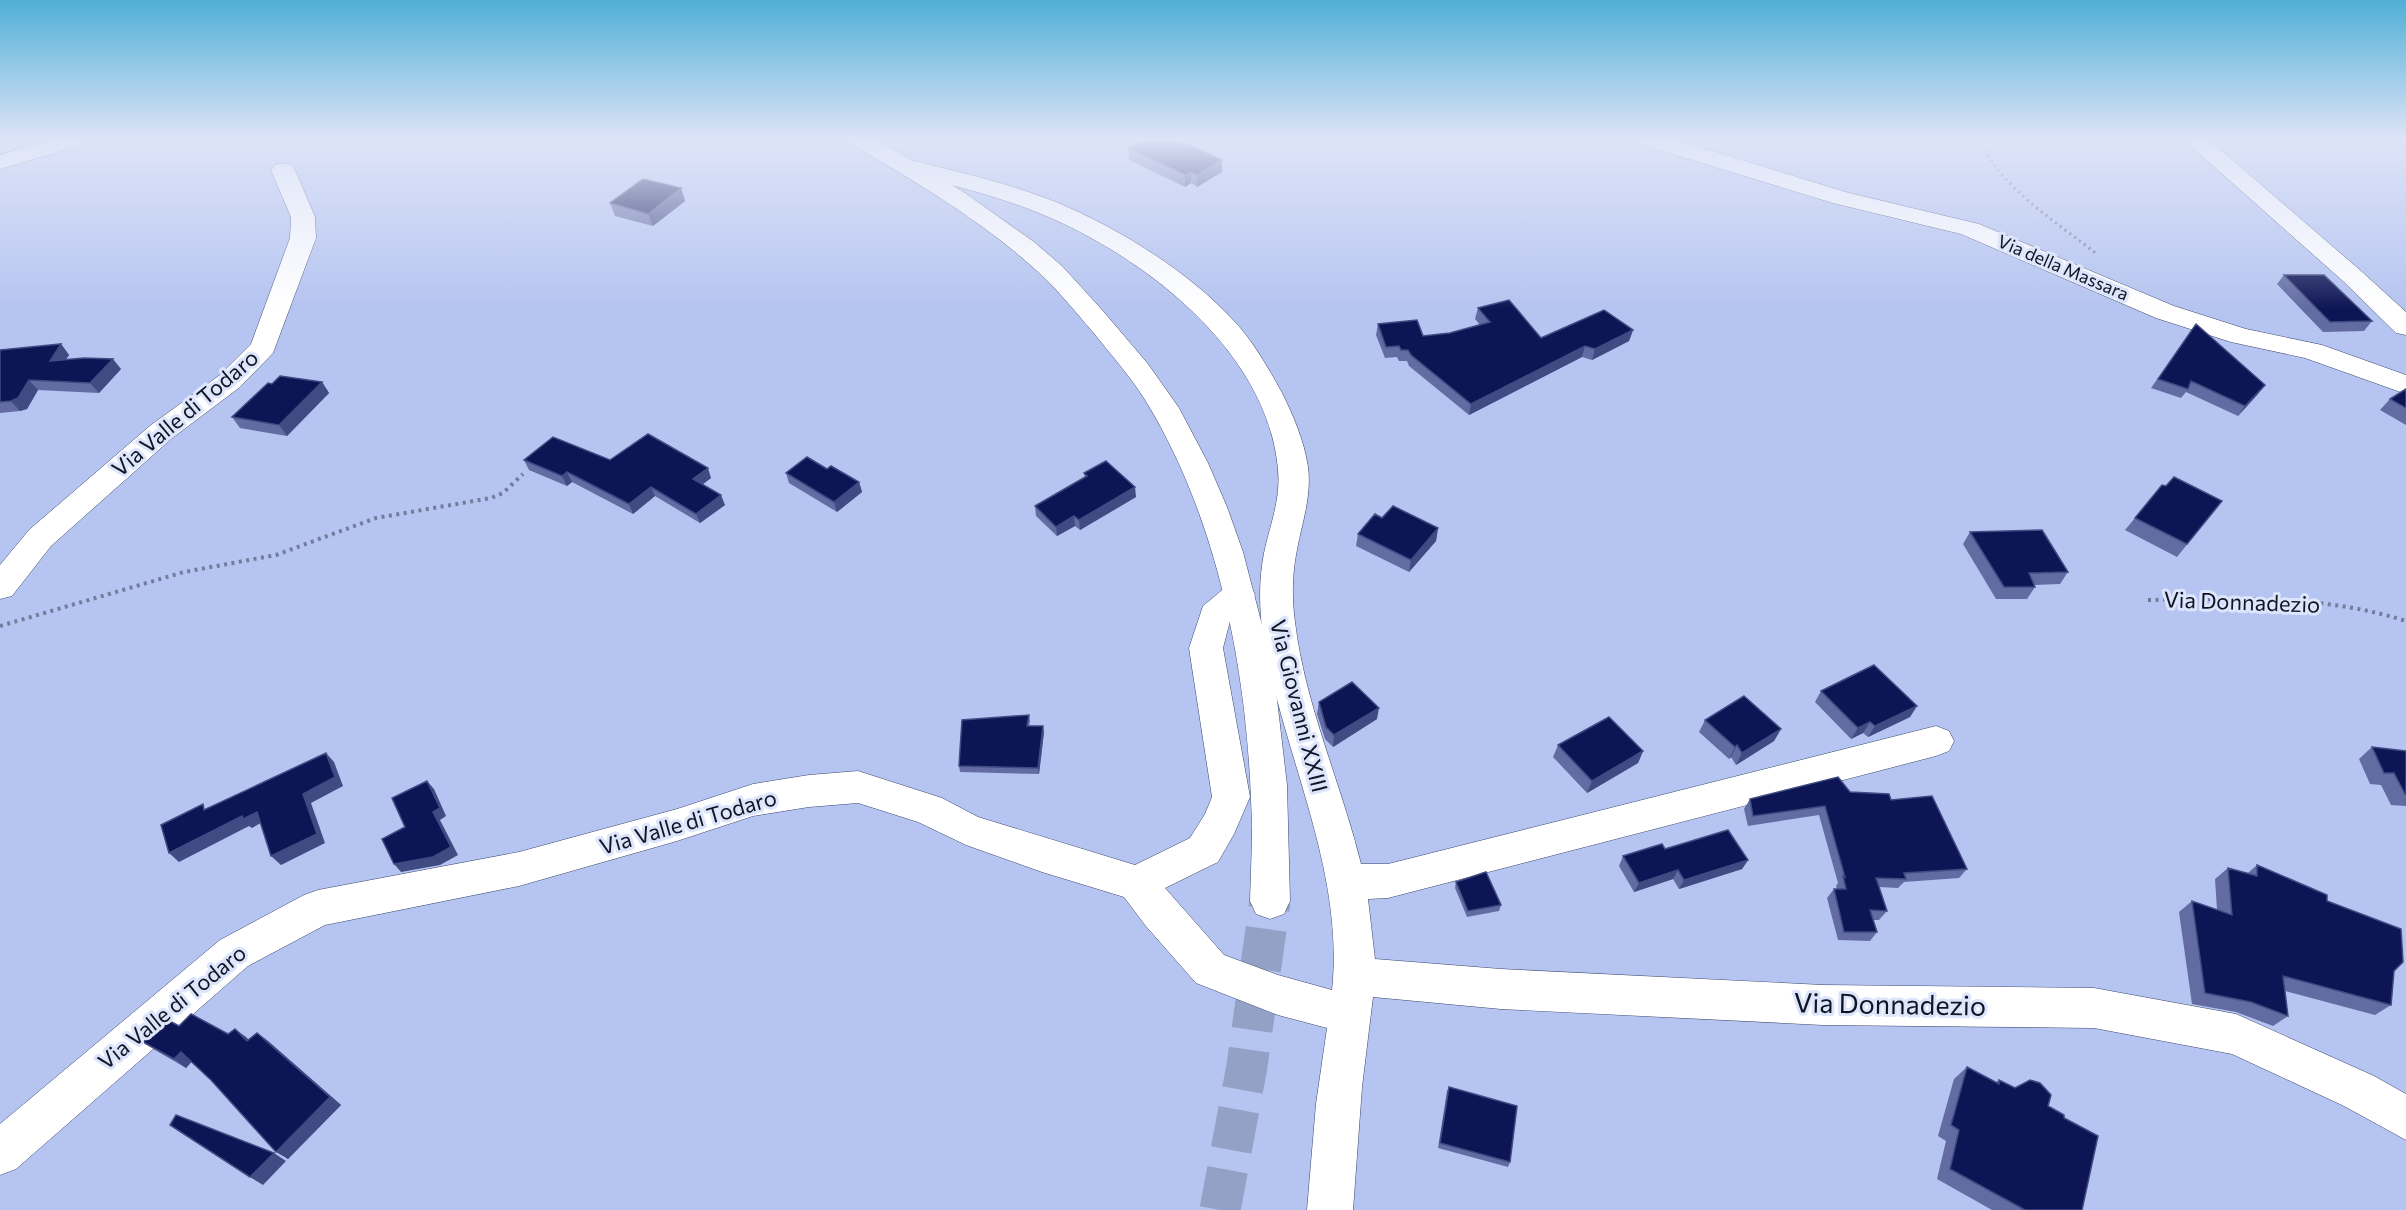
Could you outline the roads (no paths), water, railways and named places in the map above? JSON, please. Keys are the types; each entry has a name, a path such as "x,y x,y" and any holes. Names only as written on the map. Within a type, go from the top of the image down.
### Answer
{"street":[{"name":"Via Valle di Todaro","path":"0,587 40,538 161,432 230,381 263,347 303,238 303,217 294,195"},
{"name":"Via Giovanni XXIII","path":"952,195 988,218 1047,267 1074,294 1142,373 1172,420 1205,489 1239,595 1259,685 1268,776 1270,901"},
{"name":"Via Giovanni XXIII","path":"1012,195 1070,217 1102,233 1172,278 1223,323 1246,353 1271,399 1291,453 1293,505 1280,555 1275,604 1285,663 1347,882 1354,932 1352,996 1342,1073 1330,1210"},
{"name":"Via della Massara","path":"1834,195 1970,230 2165,312 2241,336 2312,351 2406,385"},
{"path":"2259,195 2352,276 2406,327"},
{"path":"1137,883 1204,850 1221,822 1231,796 1206,648 1215,615 1239,595"},
{"path":"1347,882 1388,882 1936,741"},
{"name":"Via Valle di Todaro","path":"0,1153 234,953 318,908 519,869 677,825 753,800 809,791 858,787 929,809 966,829 1042,855 1137,883"},
{"name":"Via Donnadezio","path":"1137,883 1159,912 1210,969 1278,995 1352,996 1501,989 1823,1005 2094,1008 2236,1034 2359,1091 2406,1118"}],"tunnel":[{"path":"1220,1210 1247,1066 1270,901"}]}
